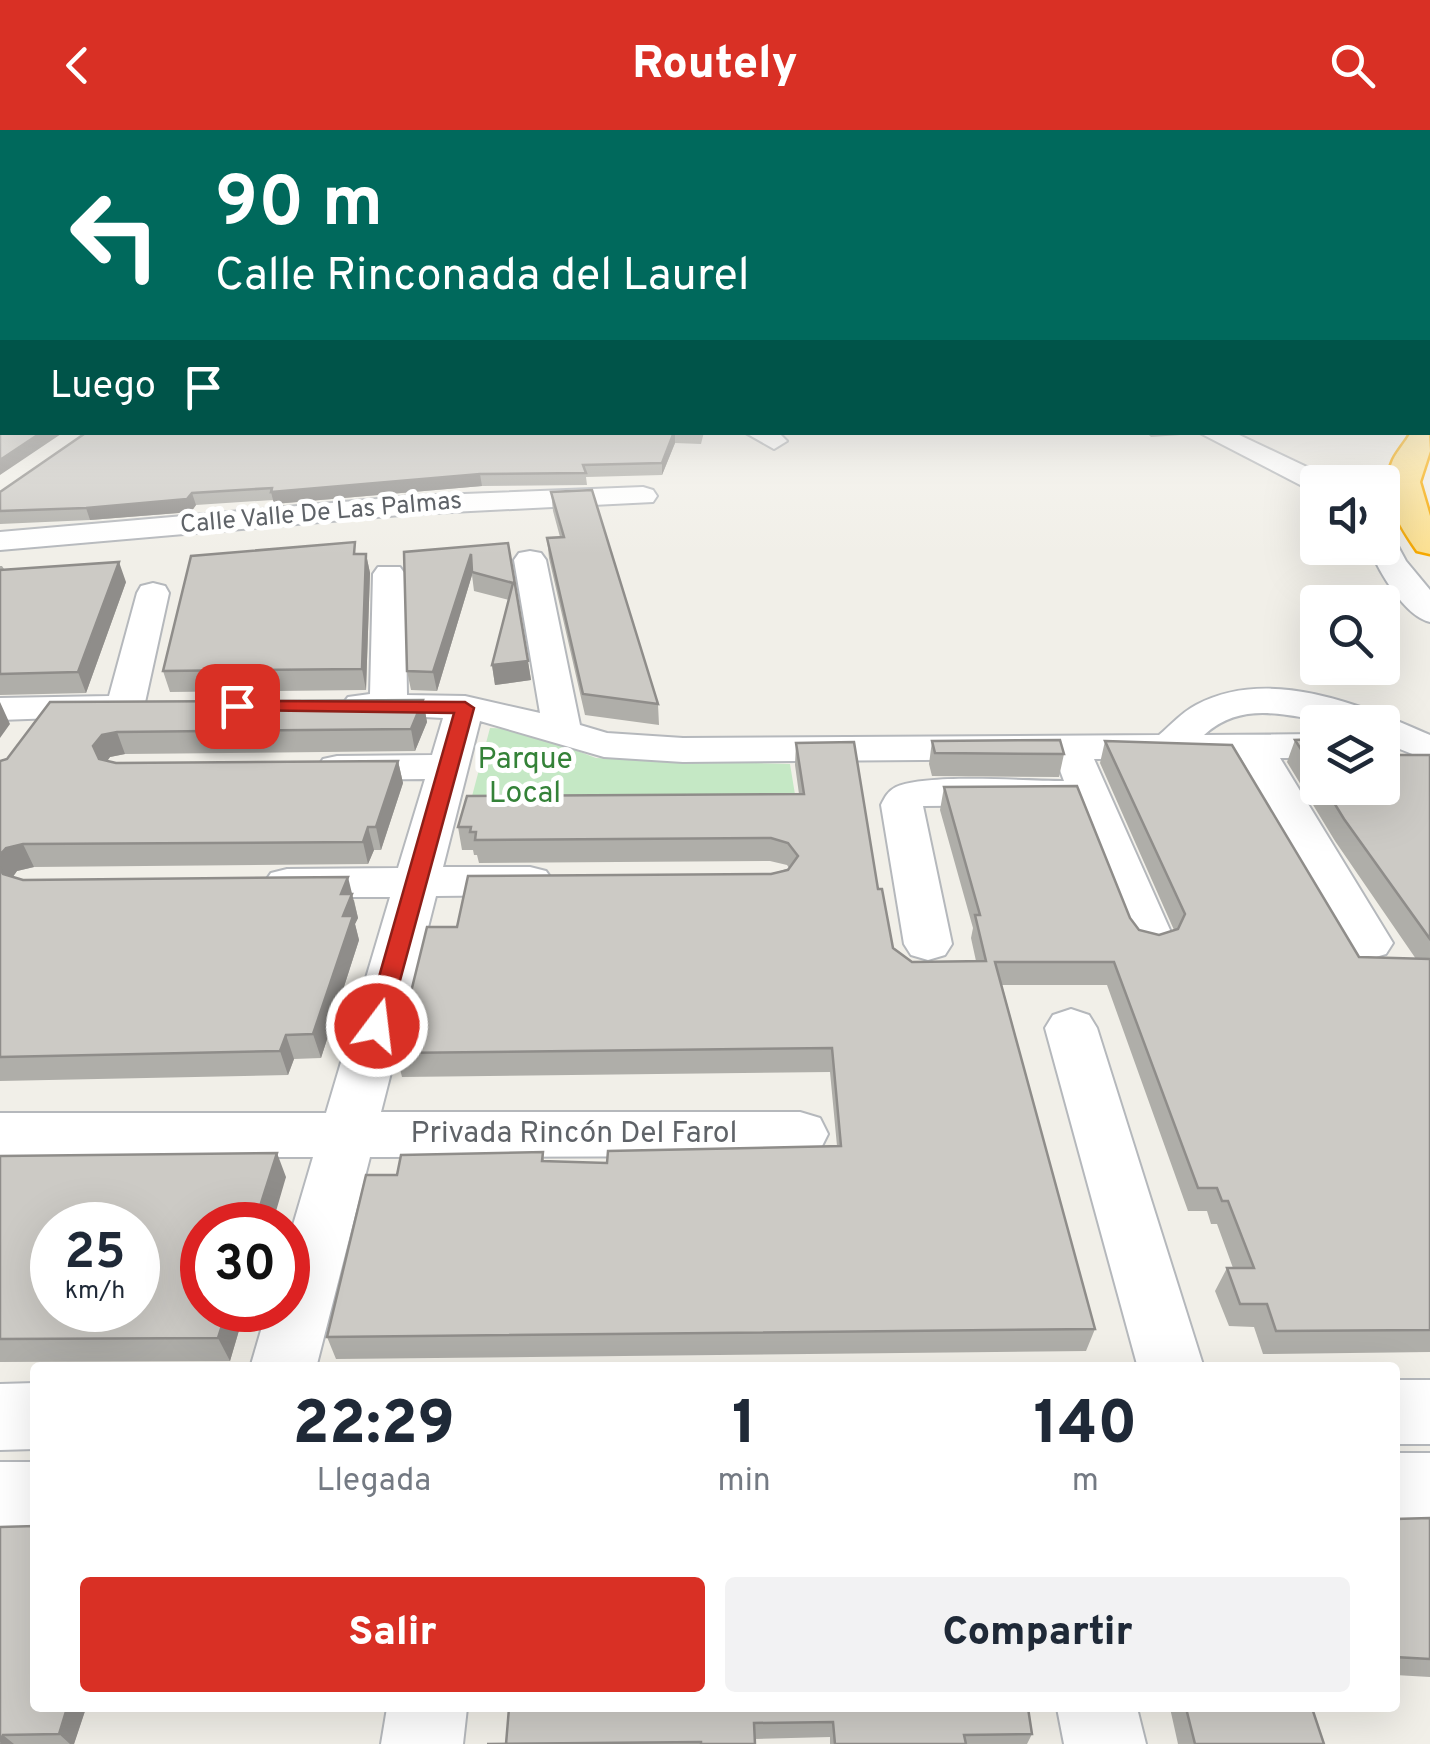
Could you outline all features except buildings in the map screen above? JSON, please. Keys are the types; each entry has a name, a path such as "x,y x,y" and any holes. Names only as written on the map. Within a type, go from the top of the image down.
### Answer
{"highway":[{"path":"1425,435 1406,465 1404,478 1411,514 1430,543"}],"street":[{"path":"1217,435 1300,475"},
{"name":"Calle Valle De Las Palmas","path":"0,541 412,505 643,496"},
{"path":"530,560 562,732"},
{"path":"1393,565 1430,612"},
{"path":"388,574 388,705"},
{"path":"23,718 144,707 153,593"},
{"path":"1169,748 1206,714 1234,704 1318,705"},
{"path":"331,705 465,708 604,745 683,750 1300,746"},
{"path":"285,1362 465,708"},
{"path":"1400,735 1429,747"},
{"path":"1400,746 1429,747"},
{"path":"1254,747 1368,942"},
{"path":"1071,748 1150,939"},
{"path":"295,768 448,767"},
{"path":"928,944 902,806 904,798 915,794 1089,794"},
{"path":"244,884 574,880"},
{"path":"1070,1028 1169,1362"},
{"name":"Privada Rincón Del Farol","path":"0,1135 800,1134"},
{"path":"1400,1412 1430,1412"},
{"path":"0,1416 30,1416"},
{"path":"1400,1489 1430,1489"},
{"path":"0,1498 30,1498"},
{"path":"422,1744 426,1712"},
{"path":"1098,1712 1105,1744"}],"green space":[{"name":"Parque Local","path":"490,728 520,729 596,758 790,764 799,819 471,800"}],"route":[{"path":"237,706 465,708 377,1026"}]}
